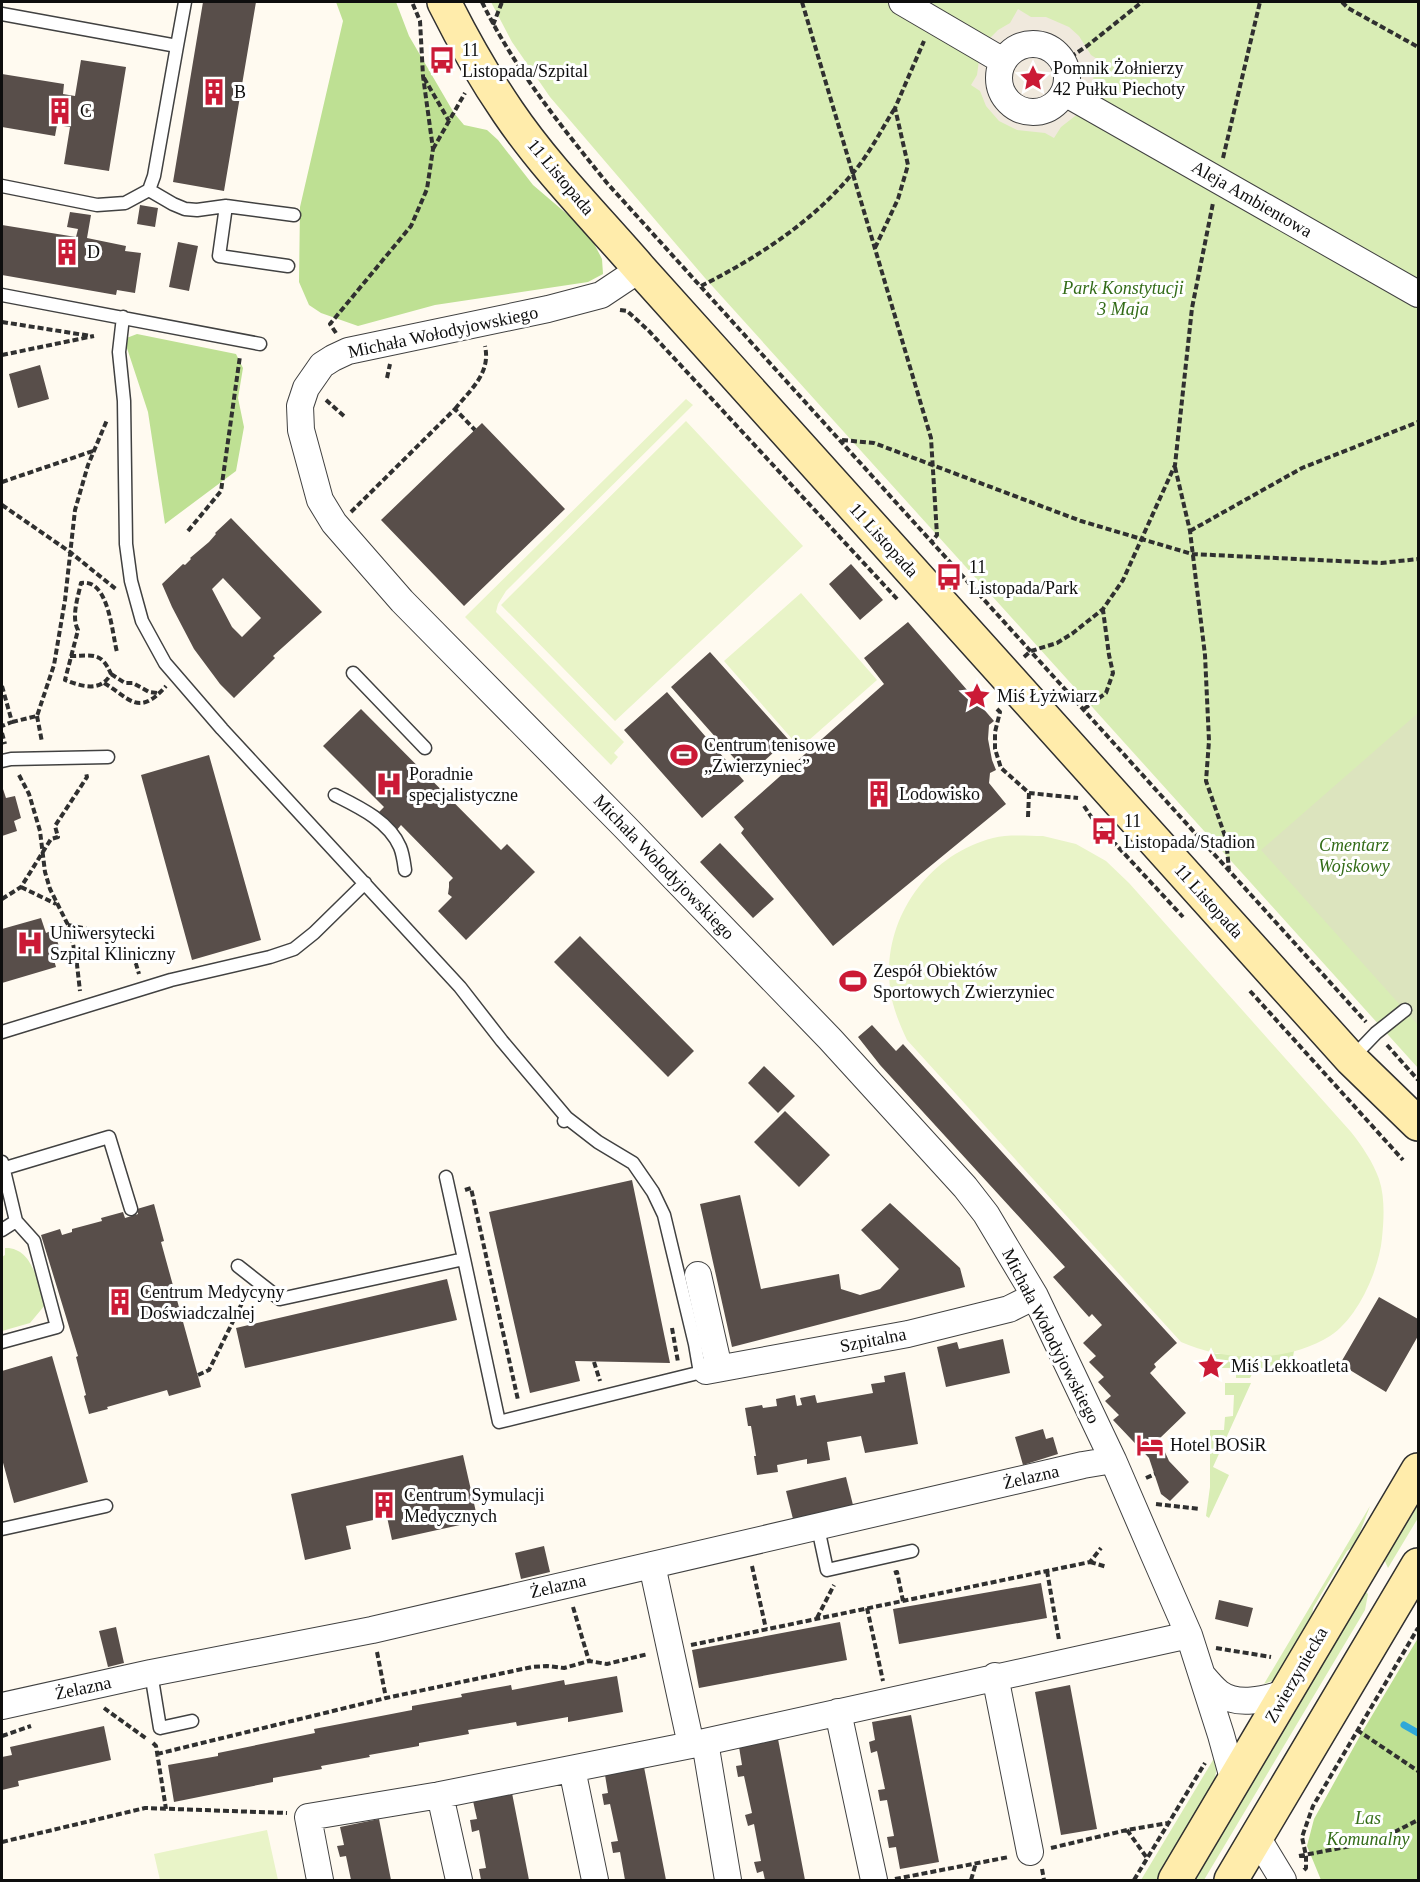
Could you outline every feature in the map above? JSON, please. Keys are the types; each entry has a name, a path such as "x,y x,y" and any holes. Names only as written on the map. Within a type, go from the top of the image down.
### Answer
{"street":[{"name":"11 Listopada","path":"444,2 463,40 508,113 536,149 640,269 1351,1059 1419,1124"},
{"path":"902,2 1003,61"},
{"path":"1033,44 1051,48 1064,62 1075,99 1039,112 1030,113 1014,107 1002,94 999,86 1003,61 1016,48 1033,44"},
{"name":"Aleja Ambientowa","path":"1075,99 1419,294"},
{"name":"Michała Wołodyjowskiego","path":"640,269 601,295 548,309 348,351 322,365 306,388 300,406 301,430 320,500 334,523 402,601 830,1039 957,1178 986,1214 1035,1296 1198,1641 1202,1675 1234,1782"},
{"name":"11 Listopada","path":"1351,1059 1411,1155"},
{"path":"698,1275 709,1371"},
{"name":"Szpitalna","path":"709,1371 908,1334 1009,1309 1035,1296"},
{"name":"Żelazna","path":"14,1703 151,1673 372,1630 1083,1465 1113,1460"},
{"name":"Zwierzyniecka","path":"1175,1881 1419,1470"},
{"path":"652,1565 670,1649 698,1743 728,1881"},
{"path":"1231,1881 1257,1837 1404,1621 1419,1565"},
{"path":"1350,1583 1363,1578 1375,1579 1385,1585 1404,1621"},
{"path":"320,1881 308,1817 440,1795 572,1769 1062,1662 1198,1641"},
{"name":"Michała Wołodyjowskiego","path":"1202,1675 1219,1693 1233,1699 1244,1701 1264,1699 1285,1693"},
{"path":"995,1677 1030,1852"},
{"path":"838,1712 874,1881"},
{"path":"572,1769 595,1881"},
{"path":"440,1795 459,1881"},
{"path":"1257,1837 1292,1876"}],"lane":[{"path":"2,186 97,206 125,203 149,190 154,176 184,2"},
{"path":"2,14 177,46"},
{"path":"149,190 185,209 197,210 226,206 294,214"},
{"path":"226,206 219,256 288,266"},
{"path":"2,295 123,316 260,344"},
{"path":"123,316 118,352 124,401 126,544 131,581 142,621 171,670 222,729 460,987 565,1119 633,1163 653,1191 664,1215 695,1344 709,1371 499,1422 446,1177"},
{"path":"353,673 425,748"},
{"path":"6,760 108,757"},
{"path":"335,795 372,815 390,832 401,848 405,870"},
{"path":"2,1032 171,980 270,957 294,949 314,933 365,883"},
{"path":"1351,1059 1405,1010"},
{"path":"2,1342 57,1327 34,1240 16,1221 2,1166 109,1137 131,1209"},
{"path":"2,1230 16,1221"},
{"path":"238,1266 280,1299 464,1258"},
{"path":"2,1529 106,1506"},
{"path":"818,1528 828,1570 912,1551"},
{"path":"151,1673 160,1728 192,1721"}],"path":[{"path":"348,351 330,324 411,226 427,189 433,150 423,76 420,21 412,2"},
{"path":"482,2 506,47 544,103 608,183 1419,1080"},
{"path":"493,25 502,2"},
{"path":"802,2 931,438 937,535 932,541"},
{"path":"1064,62 1142,2"},
{"path":"1006,674 1031,651 1057,643 1103,609 1123,580 1175,465 1191,308 1218,180 1260,2"},
{"path":"1342,2 1348,8 1419,47"},
{"path":"701,286 739,266 802,223 853,174 895,108 933,20"},
{"path":"423,76 449,122"},
{"path":"433,150 466,90"},
{"path":"875,248 898,199 908,165 895,108"},
{"path":"2,322 94,336 2,355"},
{"path":"648,330 899,601"},
{"path":"351,512 455,409 482,377 487,356 484,339"},
{"path":"188,531 221,491 242,341"},
{"path":"321,396 344,416"},
{"path":"45,758 37,716 54,665 65,600 75,510 104,424 124,401"},
{"path":"455,409 475,430"},
{"path":"1190,531 1302,468 1419,422"},
{"path":"841,440 874,443 1081,520 1192,554 1381,563 1419,559"},
{"path":"2,482 93,451"},
{"path":"1175,465 1190,531 1205,655 1209,741 1206,781 1226,839 1229,871"},
{"path":"2,506 70,552 139,609"},
{"path":"111,674 104,683 87,688 65,680 78,630 74,622 81,583 87,582 99,589 114,631 117,652"},
{"path":"1084,709 1106,693 1113,673 1103,609"},
{"path":"70,656 98,657 104,660 111,674 124,683 133,683 148,692 160,692 140,703 128,700 104,683"},
{"path":"2,686 12,722"},
{"path":"995,706 1000,712 995,732 995,749 1001,768 1029,793 1077,797 1094,821 1187,920"},
{"path":"2,726 37,716"},
{"path":"2,899 21,887 51,838 58,837 56,826 87,777 84,757"},
{"path":"6,760 29,794 40,831 50,889 68,925 76,956 82,1008"},
{"path":"1028,817 1029,793"},
{"path":"21,887 58,904"},
{"path":"68,925 102,932 107,942 136,964 142,990"},
{"path":"1249,990 1411,1155"},
{"path":"450,1195 471,1188 521,1416"},
{"path":"198,1375 209,1370 254,1278"},
{"path":"671,1323 680,1378"},
{"path":"1146,1504 1200,1509"},
{"path":"747,1544 766,1629"},
{"path":"1090,1562 1101,1548"},
{"path":"885,1557 890,1574 897,1572 903,1601"},
{"path":"157,1754 386,1698 532,1667 547,1665 564,1668 588,1661 607,1664 1090,1562 1107,1567"},
{"path":"817,1619 843,1566"},
{"path":"1047,1571 1062,1662"},
{"path":"567,1584 588,1661"},
{"path":"867,1608 887,1701"},
{"path":"1292,1876 1306,1868 1302,1838 1306,1821 1357,1731 1404,1621"},
{"path":"372,1630 386,1698"},
{"path":"1198,1641 1271,1657"},
{"path":"14,1703 31,1725"},
{"path":"102,1707 156,1746 166,1809"},
{"path":"2,1736 41,1723"},
{"path":"1348,1725 1419,1771"},
{"path":"1134,1881 1221,1735"},
{"path":"2,1842 144,1808 284,1812 308,1817"},
{"path":"1299,1856 1377,1841 1419,1820"},
{"path":"1147,1858 1127,1830 1168,1823"},
{"path":"971,1881 976,1863"},
{"path":"923,1881 926,1873"}],"green space":[{"path":"336,2 396,2 409,36 454,113 464,125 487,130 498,140 533,185 588,232 602,259 603,274 588,282 435,305 358,326 321,313 309,305 299,282 300,207 343,21"},
{"name":"Park Konstytucji 3 Maja","path":"491,2 1418,2 1418,1068 705,278 550,97 512,42"},
{"path":"137,334 236,354 243,368 238,398 244,427 236,471 165,524 148,412 124,339"},
{"path":"686,399 693,405 506,591 496,612 624,742 614,753 618,757 611,765 465,617"},
{"path":"686,421 803,546 615,721 501,605"},
{"path":"801,593 877,680 800,748 724,661"},
{"name":"Cmentarz Wojskowy","path":"1418,713 1418,1025 1261,850"},
{"path":"1043,836 1076,844 1106,861 1129,883 1351,1132 1370,1160 1379,1179 1383,1201 1380,1251 1372,1278 1358,1306 1350,1318 1330,1336 1294,1351 1256,1357 1217,1353 1181,1342 907,1040 892,1001 889,963 893,938 914,894 929,875 948,859 969,847 999,837"},
{"path":"5,1248 14,1249 28,1260 37,1277 45,1305 30,1323 2,1331 2,1257 5,1255"},
{"path":"1294,1351 1292,1363 1275,1373 1256,1366 1250,1378 1236,1378 1236,1368 1212,1368 1209,1365 1209,1352 1277,1354"},
{"path":"1225,1383 1251,1383 1213,1467 1229,1475 1209,1518 1206,1516 1210,1487 1210,1430 1224,1430 1225,1417 1233,1416 1234,1395 1225,1395"},
{"path":"1418,1497 1418,1518 1388,1568 1383,1557"},
{"path":"1370,1506 1355,1545 1347,1551 1313,1608 1312,1618 1275,1680 1264,1684"},
{"path":"1365,1591 1368,1594 1365,1610 1204,1880 1191,1880"},
{"name":"Las Komunalny","path":"1418,1638 1418,1880 1321,1880 1307,1846 1314,1819"},
{"path":"1216,1755 1214,1784 1167,1864 1163,1862 1167,1865 1157,1880 1141,1880"},
{"path":"267,1830 278,1880 160,1880 154,1854"}],"shaded area":[{"path":"1018,9 1031,17 1046,17 1069,27 1079,36 1091,55 1102,62 1094,75 1090,95 1079,113 1061,127 1054,138 1045,133 1017,130 999,121 986,106 980,91 971,85 977,75 979,60 988,40 1010,23"}],"building":[{"name":"B","path":"203,2 256,2 224,191 173,182"},
{"name":"C","path":"81,60 126,67 109,171 64,164 70,127 57,125 55,136 2,127 2,74 64,84 63,94 75,96"},
{"path":"140,205 158,208 155,227 137,224"},
{"name":"D","path":"70,212 91,215 87,238 126,246 125,251 141,253 135,293 117,290 116,295 2,275 2,225 76,237 78,229 67,227"},
{"path":"178,242 198,246 189,291 169,287"},
{"path":"40,365 49,399 18,408 9,374"},
{"path":"482,423 565,509 464,606 381,520"},
{"path":"231,518 322,612 273,656 275,658 234,698 220,684 194,649 162,584 209,542","holes":["223,578 261,618 242,637 232,627 212,589"]},
{"path":"851,564 883,600 860,620 829,584"},
{"name":"Lodowisko","path":"908,622 994,721 989,725 988,739 996,770 990,773 989,783 1006,804 833,946 741,833 744,829 734,817 884,684 864,658"},
{"name":"Centrum tenisowe „Zwierzyniec”","path":"710,652 788,739 749,775 671,687"},
{"name":"Centrum tenisowe „Zwierzyniec”","path":"667,692 744,781 702,818 624,730"},
{"path":"361,709 501,850 507,844 535,872 466,940 438,911 452,897 448,894 449,882 453,878 401,825 396,831 378,813 384,807 323,746"},
{"path":"209,755 261,940 192,960 141,775"},
{"path":"2,786 6,798 15,796 21,818 14,821 17,831 2,836"},
{"path":"720,843 774,899 753,918 700,862"},
{"name":"Uniwersytecki Szpital Kliniczny","path":"41,918 46,933 53,930 62,954 53,957 56,967 2,983 2,929"},
{"path":"580,936 694,1051 668,1077 554,962"},
{"path":"872,1025 896,1051 903,1044 1177,1343 1154,1364 1156,1367 1150,1373 1186,1413 1159,1439 1169,1461 1189,1482 1170,1501 1161,1494 1149,1458 1113,1420 1119,1415 1105,1401 1111,1396 1098,1382 1104,1377 1089,1362 1096,1356 1083,1343 1102,1325 1092,1314 1089,1317 1053,1277 1065,1267 880,1065 858,1037"},
{"path":"764,1066 795,1096 778,1113 748,1083"},
{"path":"785,1111 830,1155 799,1187 754,1142"},
{"path":"632,1180 670,1363 575,1361 580,1381 530,1393 489,1212"},
{"path":"740,1195 761,1289 839,1274 841,1289 860,1295 880,1289 899,1269 861,1230 890,1203 960,1268 965,1287 732,1347 700,1204"},
{"name":"Centrum Medycyny Doświadczalnej","path":"154,1204 164,1241 161,1242 201,1387 169,1396 167,1390 89,1414 76,1357 78,1356 41,1235 60,1229 62,1235 72,1232 72,1229 102,1221 101,1218 123,1212 125,1218 138,1214 137,1209"},
{"path":"447,1279 457,1320 245,1368 236,1328"},
{"path":"1379,1297 1418,1319 1418,1336 1386,1392 1340,1364"},
{"path":"1003,1339 1010,1373 946,1387 937,1347 957,1342 959,1349"},
{"path":"52,1356 88,1482 14,1503 2,1459 2,1371"},
{"path":"905,1372 918,1444 865,1453 861,1436 827,1442 830,1460 807,1464 807,1459 777,1465 778,1472 757,1475 751,1426 748,1426 745,1408 762,1405 763,1408 777,1406 776,1399 795,1395 797,1406 802,1405 800,1398 815,1395 817,1403 873,1393 871,1384 885,1382 884,1376"},
{"path":"1043,1429 1046,1439 1053,1437 1058,1454 1023,1465 1015,1437"},
{"name":"Centrum Symulacji Medycznych","path":"463,1455 478,1521 392,1540 387,1517 346,1526 351,1549 305,1560 291,1494"},
{"path":"846,1477 853,1505 793,1519 786,1491"},
{"path":"544,1546 550,1572 521,1579 515,1553"},
{"path":"1041,1583 1047,1618 899,1644 893,1609"},
{"path":"1219,1600 1253,1608 1248,1627 1215,1619"},
{"path":"840,1622 847,1660 699,1688 692,1650"},
{"path":"116,1627 124,1663 108,1667 99,1631"},
{"path":"617,1676 623,1712 568,1722 568,1717 517,1726 516,1722 468,1730 469,1734 321,1766 322,1769 273,1778 273,1782 174,1802 168,1765 218,1756 218,1753 315,1733 314,1729 412,1710 412,1706 462,1697 461,1694 511,1685 512,1690 564,1680 565,1685"},
{"path":"1070,1685 1097,1829 1061,1835 1035,1692"},
{"path":"911,1715 939,1862 900,1869 896,1847 889,1848 887,1837 894,1836 887,1800 880,1801 878,1790 885,1789 877,1751 871,1753 869,1742 875,1740 872,1722"},
{"path":"104,1726 111,1760 18,1781 19,1786 2,1790 2,1757 12,1755 10,1747"},
{"path":"778,1739 805,1880 765,1880 763,1871 757,1873 754,1862 761,1861 754,1824 748,1826 745,1815 752,1813 744,1776 738,1777 736,1766 742,1765 739,1747"},
{"path":"644,1767 666,1880 625,1880 620,1852 613,1853 611,1842 618,1841 610,1804 604,1805 602,1794 608,1793 605,1775"},
{"path":"512,1793 529,1880 481,1880 479,1869 486,1868 479,1830 472,1832 470,1820 477,1819 473,1801"},
{"path":"379,1819 391,1880 351,1880 346,1856 340,1857 337,1846 344,1845 340,1827"}],"waterway":[{"path":"1404,1725 1418,1733"}],"place":[{"name":"11 Listopada/Szpital","path":"442,60"},
{"name":"Pomnik Żołnierzy 42 Pułku Piechoty","path":"1033,78"},
{"name":"B","path":"214,92"},
{"name":"C","path":"60,111"},
{"name":"D","path":"67,252"},
{"name":"11 Listopada/Park","path":"949,577"},
{"name":"Miś Łyżwiarz","path":"977,696"},
{"name":"Centrum tenisowe „Zwierzyniec”","path":"684,755"},
{"name":"Poradnie specjalistyczne","path":"389,784"},
{"name":"Lodowisko","path":"879,794"},
{"name":"11 Listopada/Stadion","path":"1104,831"},
{"name":"Uniwersytecki Szpital Kliniczny","path":"30,943"},
{"name":"Zespół Obiektów Sportowych Zwierzyniec","path":"853,981"},
{"name":"Centrum Medycyny Doświadczalnej","path":"120,1302"},
{"name":"Miś Lekkoatleta","path":"1211,1366"},
{"name":"Hotel BOSiR","path":"1150,1445"},
{"name":"Centrum Symulacji Medycznych","path":"384,1505"}]}
